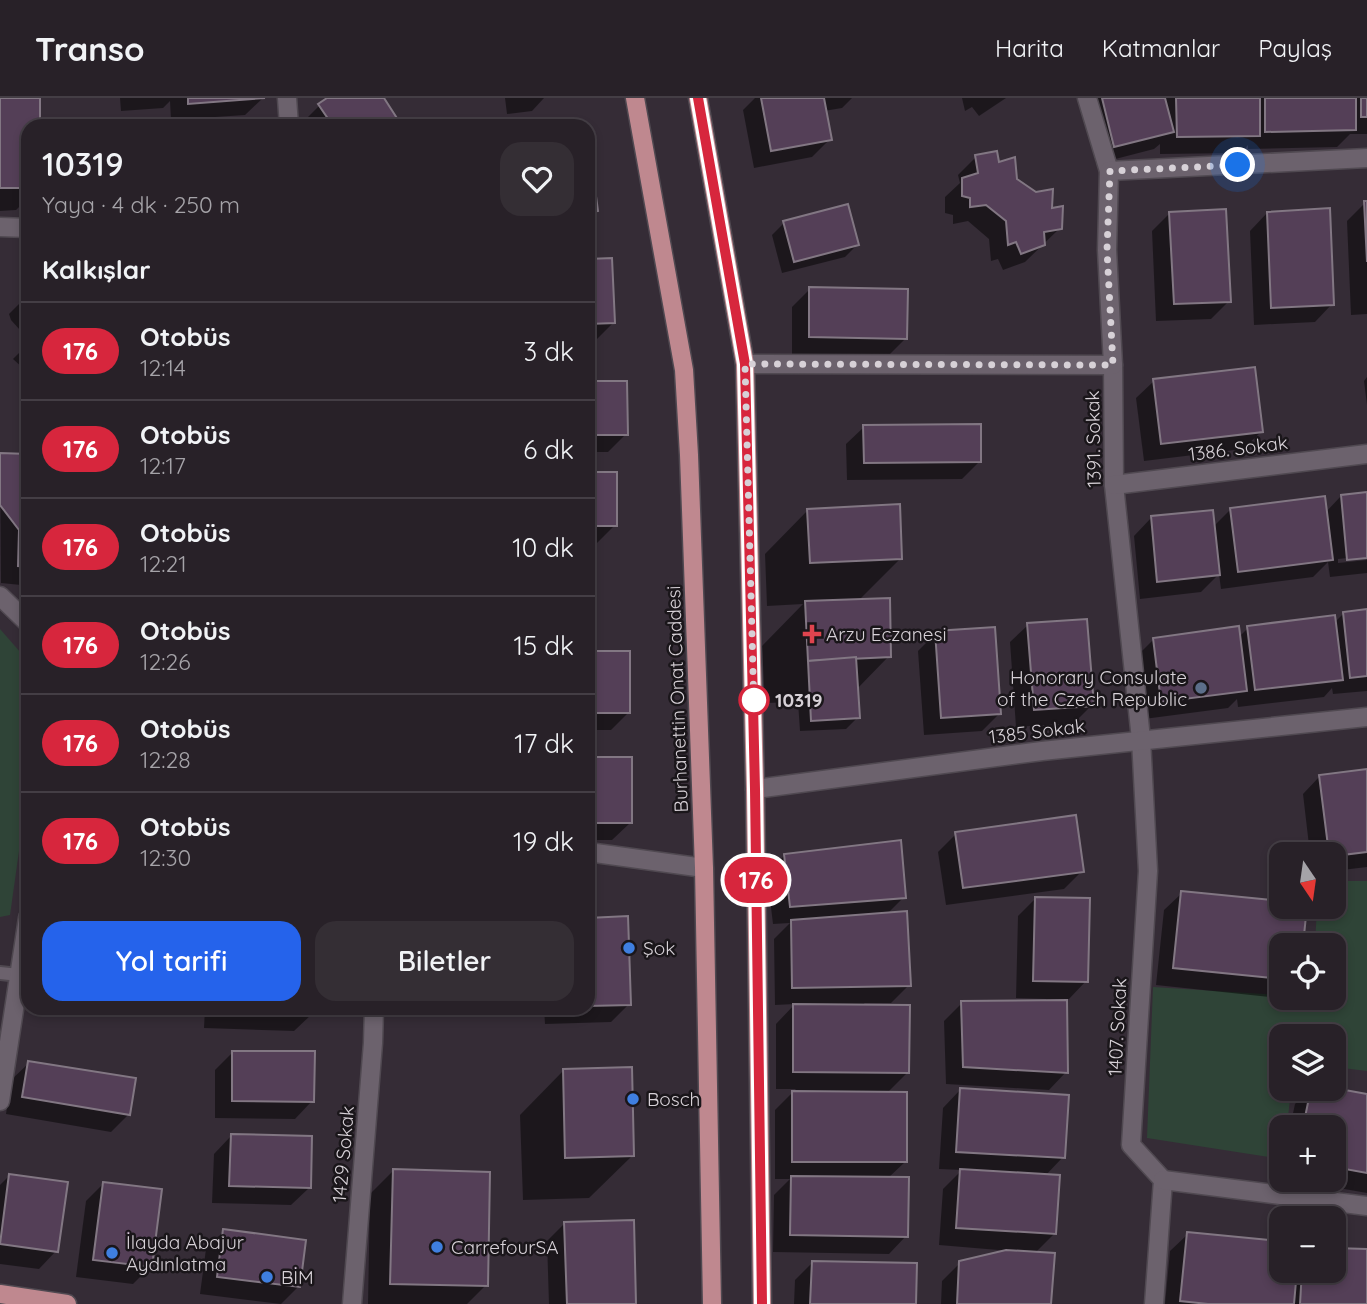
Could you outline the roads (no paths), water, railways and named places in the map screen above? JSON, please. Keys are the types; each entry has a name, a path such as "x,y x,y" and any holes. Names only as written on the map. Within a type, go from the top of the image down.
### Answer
{"main road":[{"name":"Burhanettin Onat Caddesi","path":"635,98 684,370 705,868 712,1304"},
{"path":"698,98 745,364 755,789 762,1304"},
{"path":"0,1294 67,1304"}],"street":[{"path":"287,98 288,119"},
{"name":"1391. Sokak","path":"1087,98 1110,171 1107,250 1113,365 1114,485 1141,739"},
{"path":"1110,171 1367,158"},
{"path":"0,227 21,228"},
{"path":"745,364 1113,365"},
{"name":"1386. Sokak","path":"1114,485 1367,454"},
{"path":"0,596 21,616"},
{"name":"1385 Sokak","path":"755,789 1141,739 1367,717"},
{"name":"1407. Sokak","path":"1141,739 1148,871 1131,1145 1163,1180"},
{"path":"595,853 705,868"},
{"path":"0,1101 21,962"},
{"name":"1429 Sokak","path":"352,1304 374,1015"},
{"path":"1154,1304 1163,1180 1367,1206"}],"lane":[{"path":"0,973 19,975"}],"place":[{"name":"Arzu Eczanesi","path":"812,634"},
{"name":"Honorary Consulate of the Czech Republic","path":"1201,688"},
{"name":"10319","path":"754,700"},
{"name":"Şok","path":"629,948"},
{"name":"Bosch","path":"633,1099"},
{"name":"CarrefourSA","path":"437,1247"},
{"name":"İlayda Abajur Aydınlatma","path":"112,1253"},
{"name":"BİM","path":"267,1277"}]}
